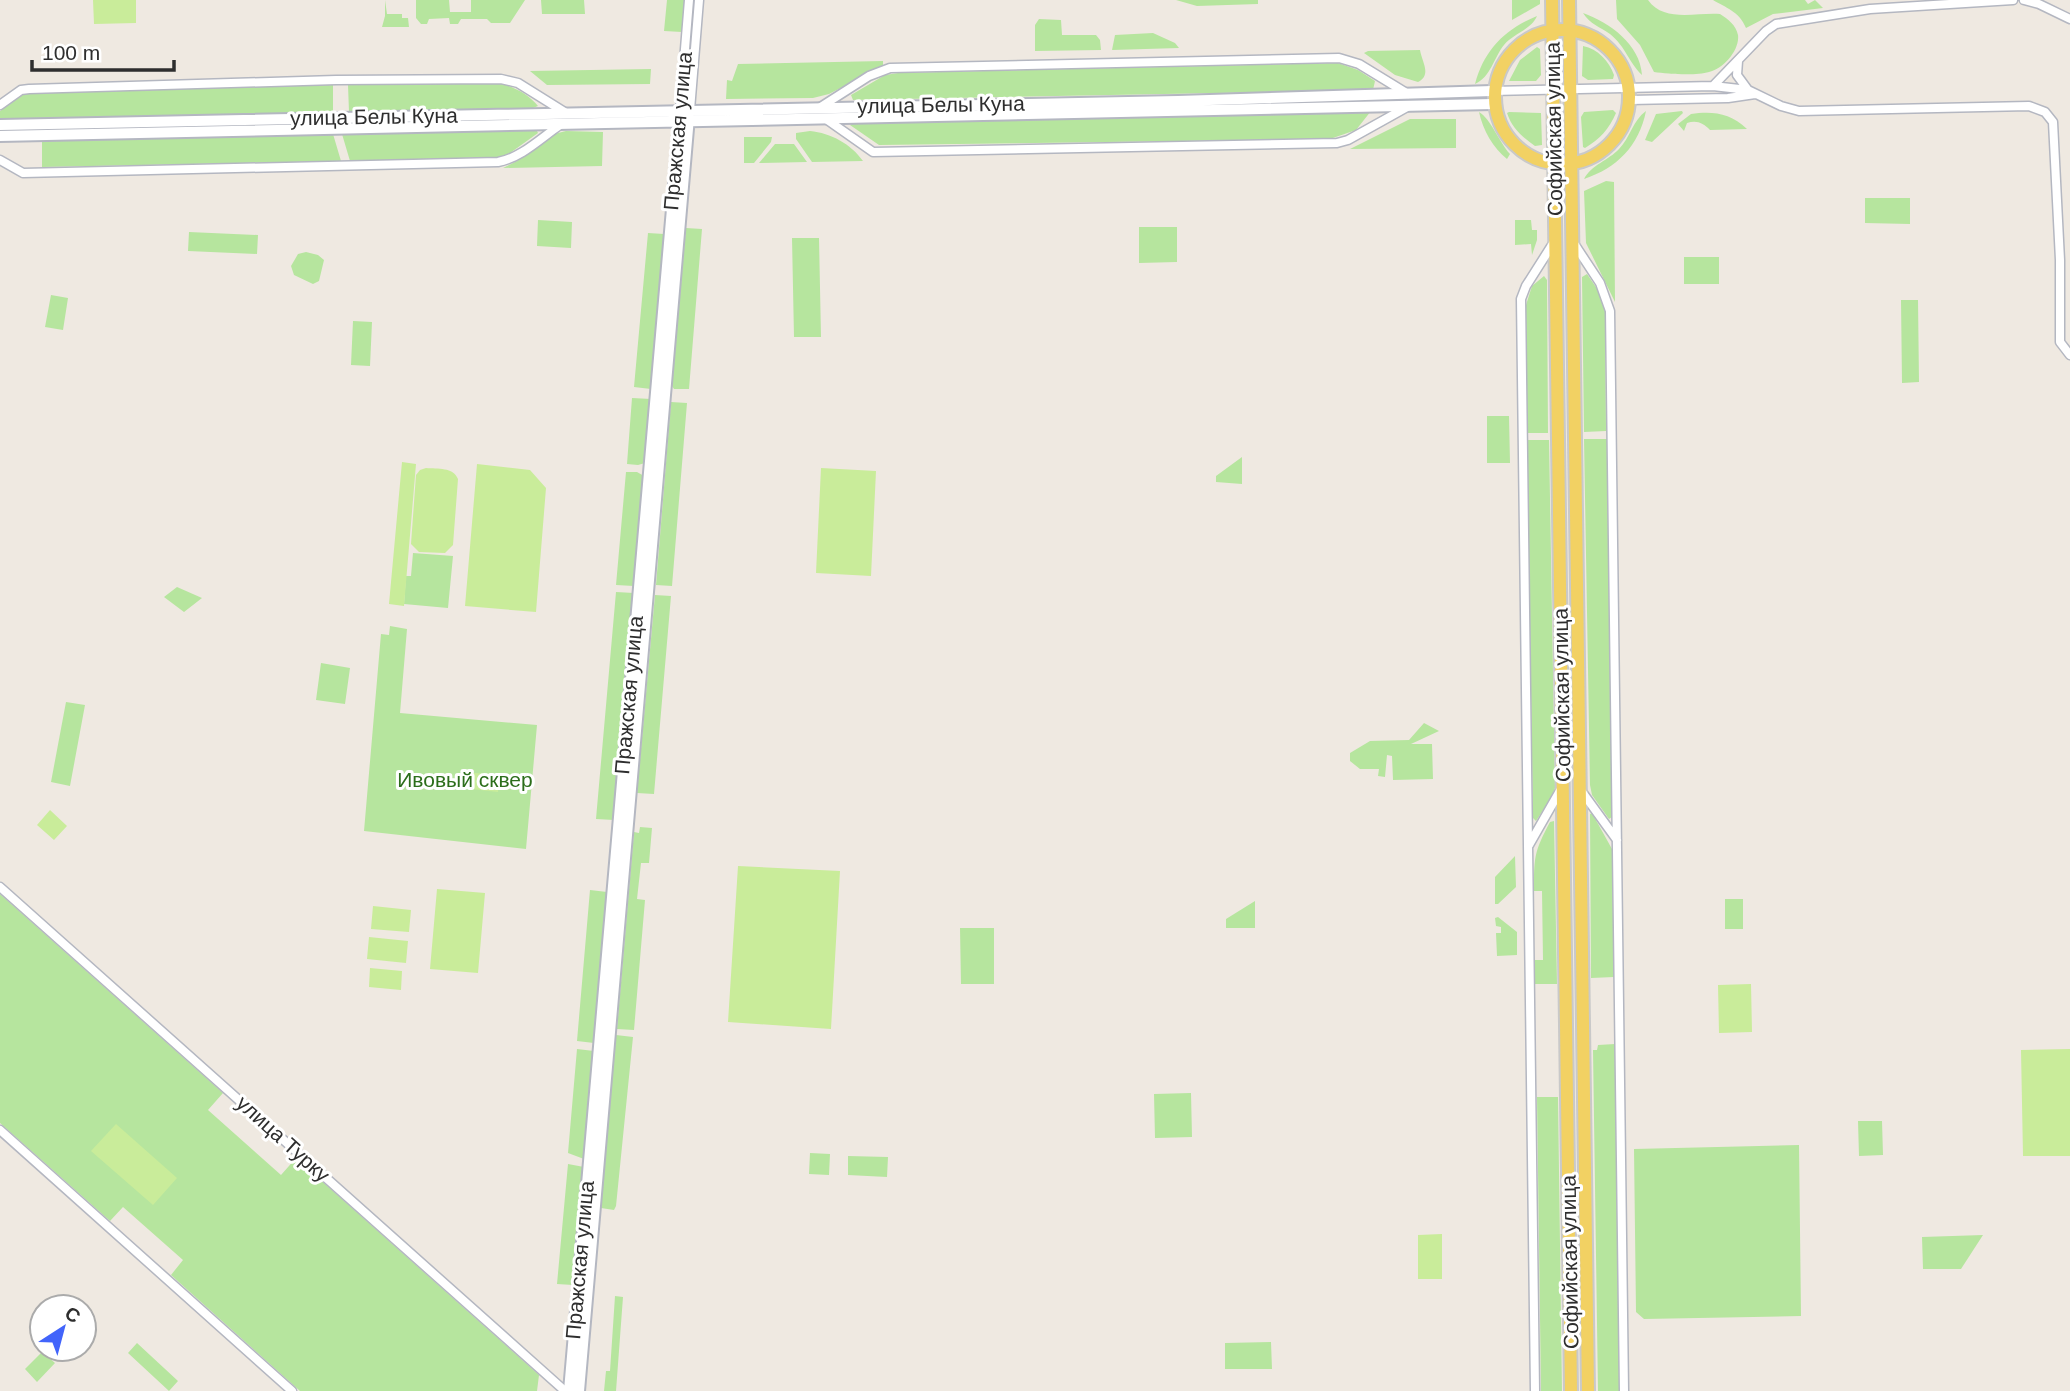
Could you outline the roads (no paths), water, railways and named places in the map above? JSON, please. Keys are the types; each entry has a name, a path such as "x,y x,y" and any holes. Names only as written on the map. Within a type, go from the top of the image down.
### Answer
{"main road":[{"name":"Софийская улица","path":"1552,0 1571,1391"},
{"name":"Софийская улица","path":"1569,0 1588,1391"},
{"path":"1552,29 1570,30 1587,35 1609,49 1620,63 1630,94 1625,121 1615,138 1600,152 1572,164 1555,164 1535,158 1511,140 1500,123 1493,97 1501,68 1517,49 1537,34 1552,29"},
{"path":"1562,699 1579,699"}],"street":[{"name":"Пражская улица","path":"579,1391 685,116 689,0"},
{"name":"Пражская улица","path":"567,1391 685,116 699,0"},
{"path":"1713,86 1766,31 1784,22 1883,8 2013,0"},
{"path":"2024,0 2070,19"},
{"path":"1339,58 1359,64 1409,100 1348,140 1336,144 873,152 822,113 869,76 890,68 1188,61 1339,58"},
{"path":"1738,60 1737,75 1751,92 1799,111 2029,106 2045,112 2053,122 2060,260 2060,342 2070,355"},
{"path":"0,105 21,90 29,89 324,80 501,79 518,83 563,119 519,155 498,162 23,173 0,160"},
{"name":"улица Белы Куна","path":"1630,94 1713,86 1751,92"},
{"name":"улица Белы Куна","path":"0,136 563,119 1409,100 1493,97 1552,89 1728,98 1751,92"},
{"name":"улица Белы Куна","path":"0,125 563,119"},
{"path":"1535,1391 1521,299 1525,286 1555,240"},
{"path":"1573,242 1601,283 1610,311 1624,1391"},
{"path":"1528,847 1563,787"},
{"path":"1580,789 1617,840"},
{"name":"улица Турку","path":"0,887 567,1391"},
{"path":"0,1130 292,1391"}],"park label":[{"name":"Ивовый сквер","path":"465,780"}]}
